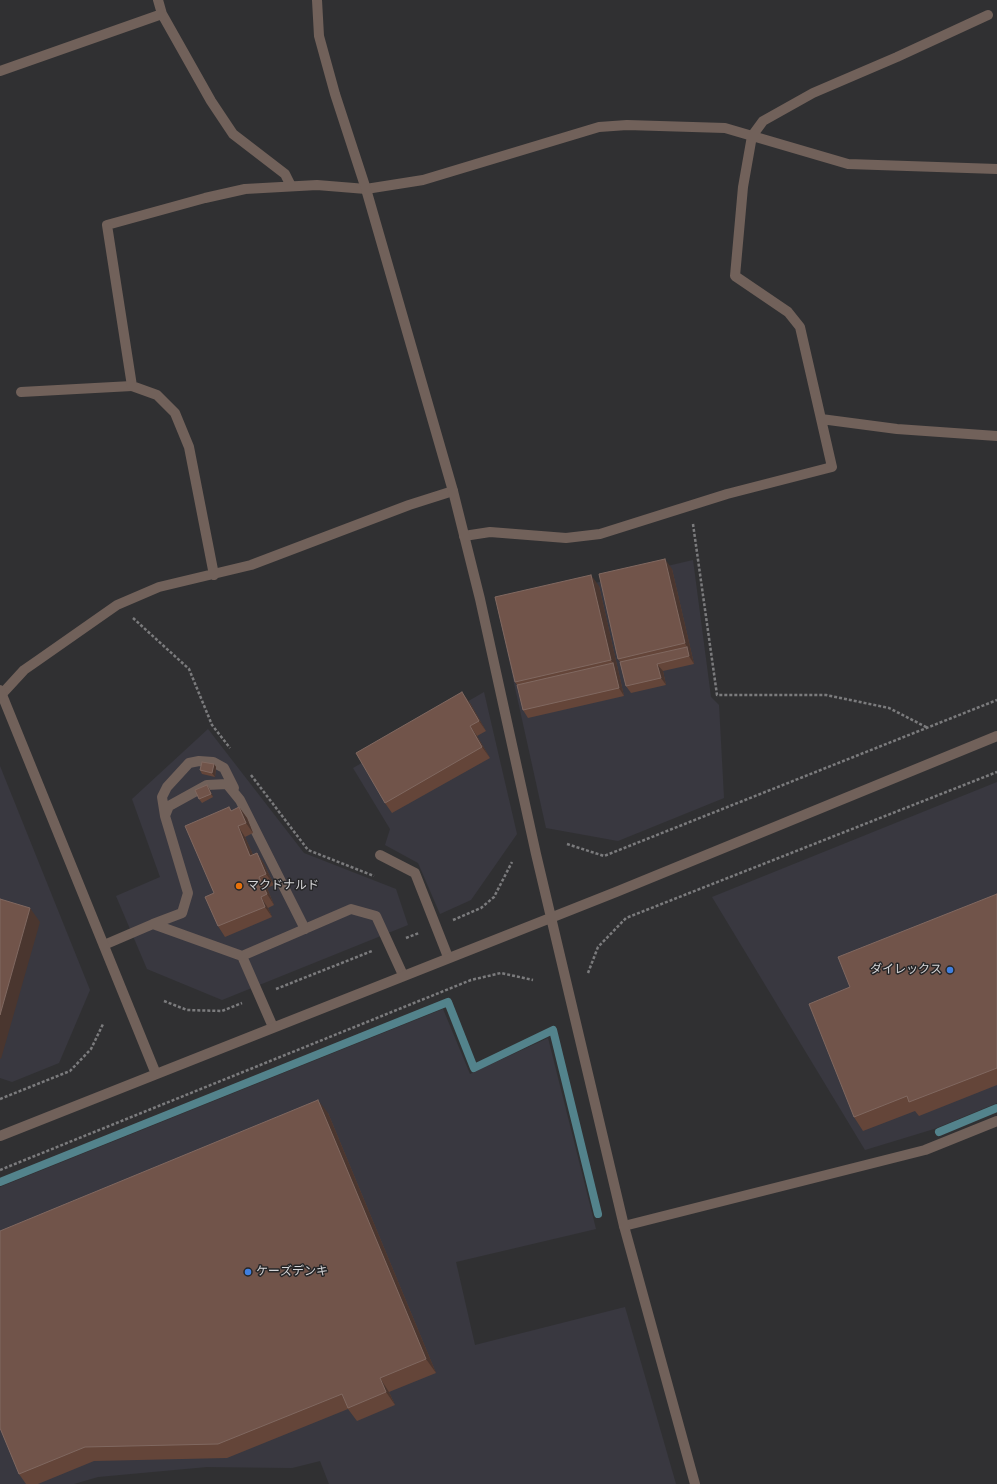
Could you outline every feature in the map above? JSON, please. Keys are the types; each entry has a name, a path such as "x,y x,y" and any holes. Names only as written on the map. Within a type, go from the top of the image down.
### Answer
{"street":[{"path":"158,0 162,14 211,101 233,134 285,174 291,186"},
{"path":"317,0 319,36 335,94 366,189 453,491 480,599 551,917 624,1226 695,1484"},
{"path":"0,71 162,14"},
{"path":"464,536 490,532 566,538 600,534 727,494 832,467 800,327 788,312 735,276 743,186 752,136 763,120 813,93 897,57 988,14"},
{"path":"132,386 107,225 205,198 245,189 317,185 366,189 423,180 599,127 627,125 725,128 848,164 997,169"},
{"path":"22,392 132,386 157,395 175,412 189,448 214,575"},
{"path":"821,419 897,429 997,436"},
{"path":"156,1074 1,693 24,670 117,605 159,587 251,565 409,505 453,491"},
{"path":"0,1136 448,957 624,889 997,736"},
{"path":"104,944 182,913 188,893 165,816 162,798 167,787 189,763 199,761 213,762 224,768 305,929"},
{"path":"165,816 169,806 207,785 227,784 240,800"},
{"path":"380,855 415,873 448,957"},
{"path":"153,924 242,956 351,909 376,916 404,975"},
{"path":"242,956 273,1027"},
{"path":"624,1226 925,1150 997,1121"}],"path":[{"path":"690,506 717,695 826,696 889,708 928,728"},
{"path":"117,605 189,669 212,725 232,750"},
{"path":"566,844 604,856 997,700"},
{"path":"246,769 308,850 379,877"},
{"path":"588,973 598,947 626,918 997,772"},
{"path":"164,1001 187,1010 222,1010 419,933 480,908 494,897 512,862"},
{"path":"416,926 419,933"},
{"path":"0,1170 471,980 501,973 533,980"},
{"path":"0,1099 70,1071 92,1049 103,1024"}],"shaded area":[{"path":"693,560 711,697 719,705 724,798 618,841 546,828 497,606"},
{"path":"484,692 517,834 471,900 440,914 418,863 385,845 390,829 353,768"},
{"path":"208,729 304,853 396,889 408,925 222,1000 147,969 116,896 160,877 132,799"},
{"path":"0,766 90,990 59,1063 12,1082 0,1078"},
{"path":"997,782 997,1103 934,1129 865,1150 712,897"},
{"path":"443,1009 470,1074 548,1038 596,1229 456,1262 475,1345 625,1307 676,1484 329,1484 320,1461 292,1468 207,1467 98,1477 74,1484 0,1484 0,1187"}],"building":[{"path":"665,559 685,643 618,659 599,574"},
{"path":"591,575 611,660 515,682 495,597"},
{"path":"687,647 689,656 657,664 661,678 626,686 620,662"},
{"path":"613,663 619,688 523,710 517,685"},
{"path":"462,692 479,721 470,726 482,747 385,803 356,753"},
{"path":"202,762 214,764 212,773 200,770"},
{"path":"207,785 211,794 199,799 195,790"},
{"path":"229,807 231,811 239,807 246,823 238,826 250,856 257,853 266,874 259,877 267,894 261,897 265,907 218,926 205,897 214,893 185,826"},
{"path":"997,894 997,1068 909,1102 907,1096 854,1117 809,1004 850,987 838,957"},
{"path":"0,899 30,908 0,1015"},
{"path":"318,1100 426,1359 380,1378 386,1392 348,1408 342,1394 218,1444 85,1447 19,1474 0,1428 0,1231"}],"waterway":[{"path":"0,1182 448,1002 474,1068 553,1030 598,1214"},
{"path":"939,1132 997,1108"}],"place":[{"name":"マクドナルド","path":"239,886"},
{"name":"ダイレックス","path":"950,970"},
{"name":"ケーズデンキ","path":"248,1272"}]}
